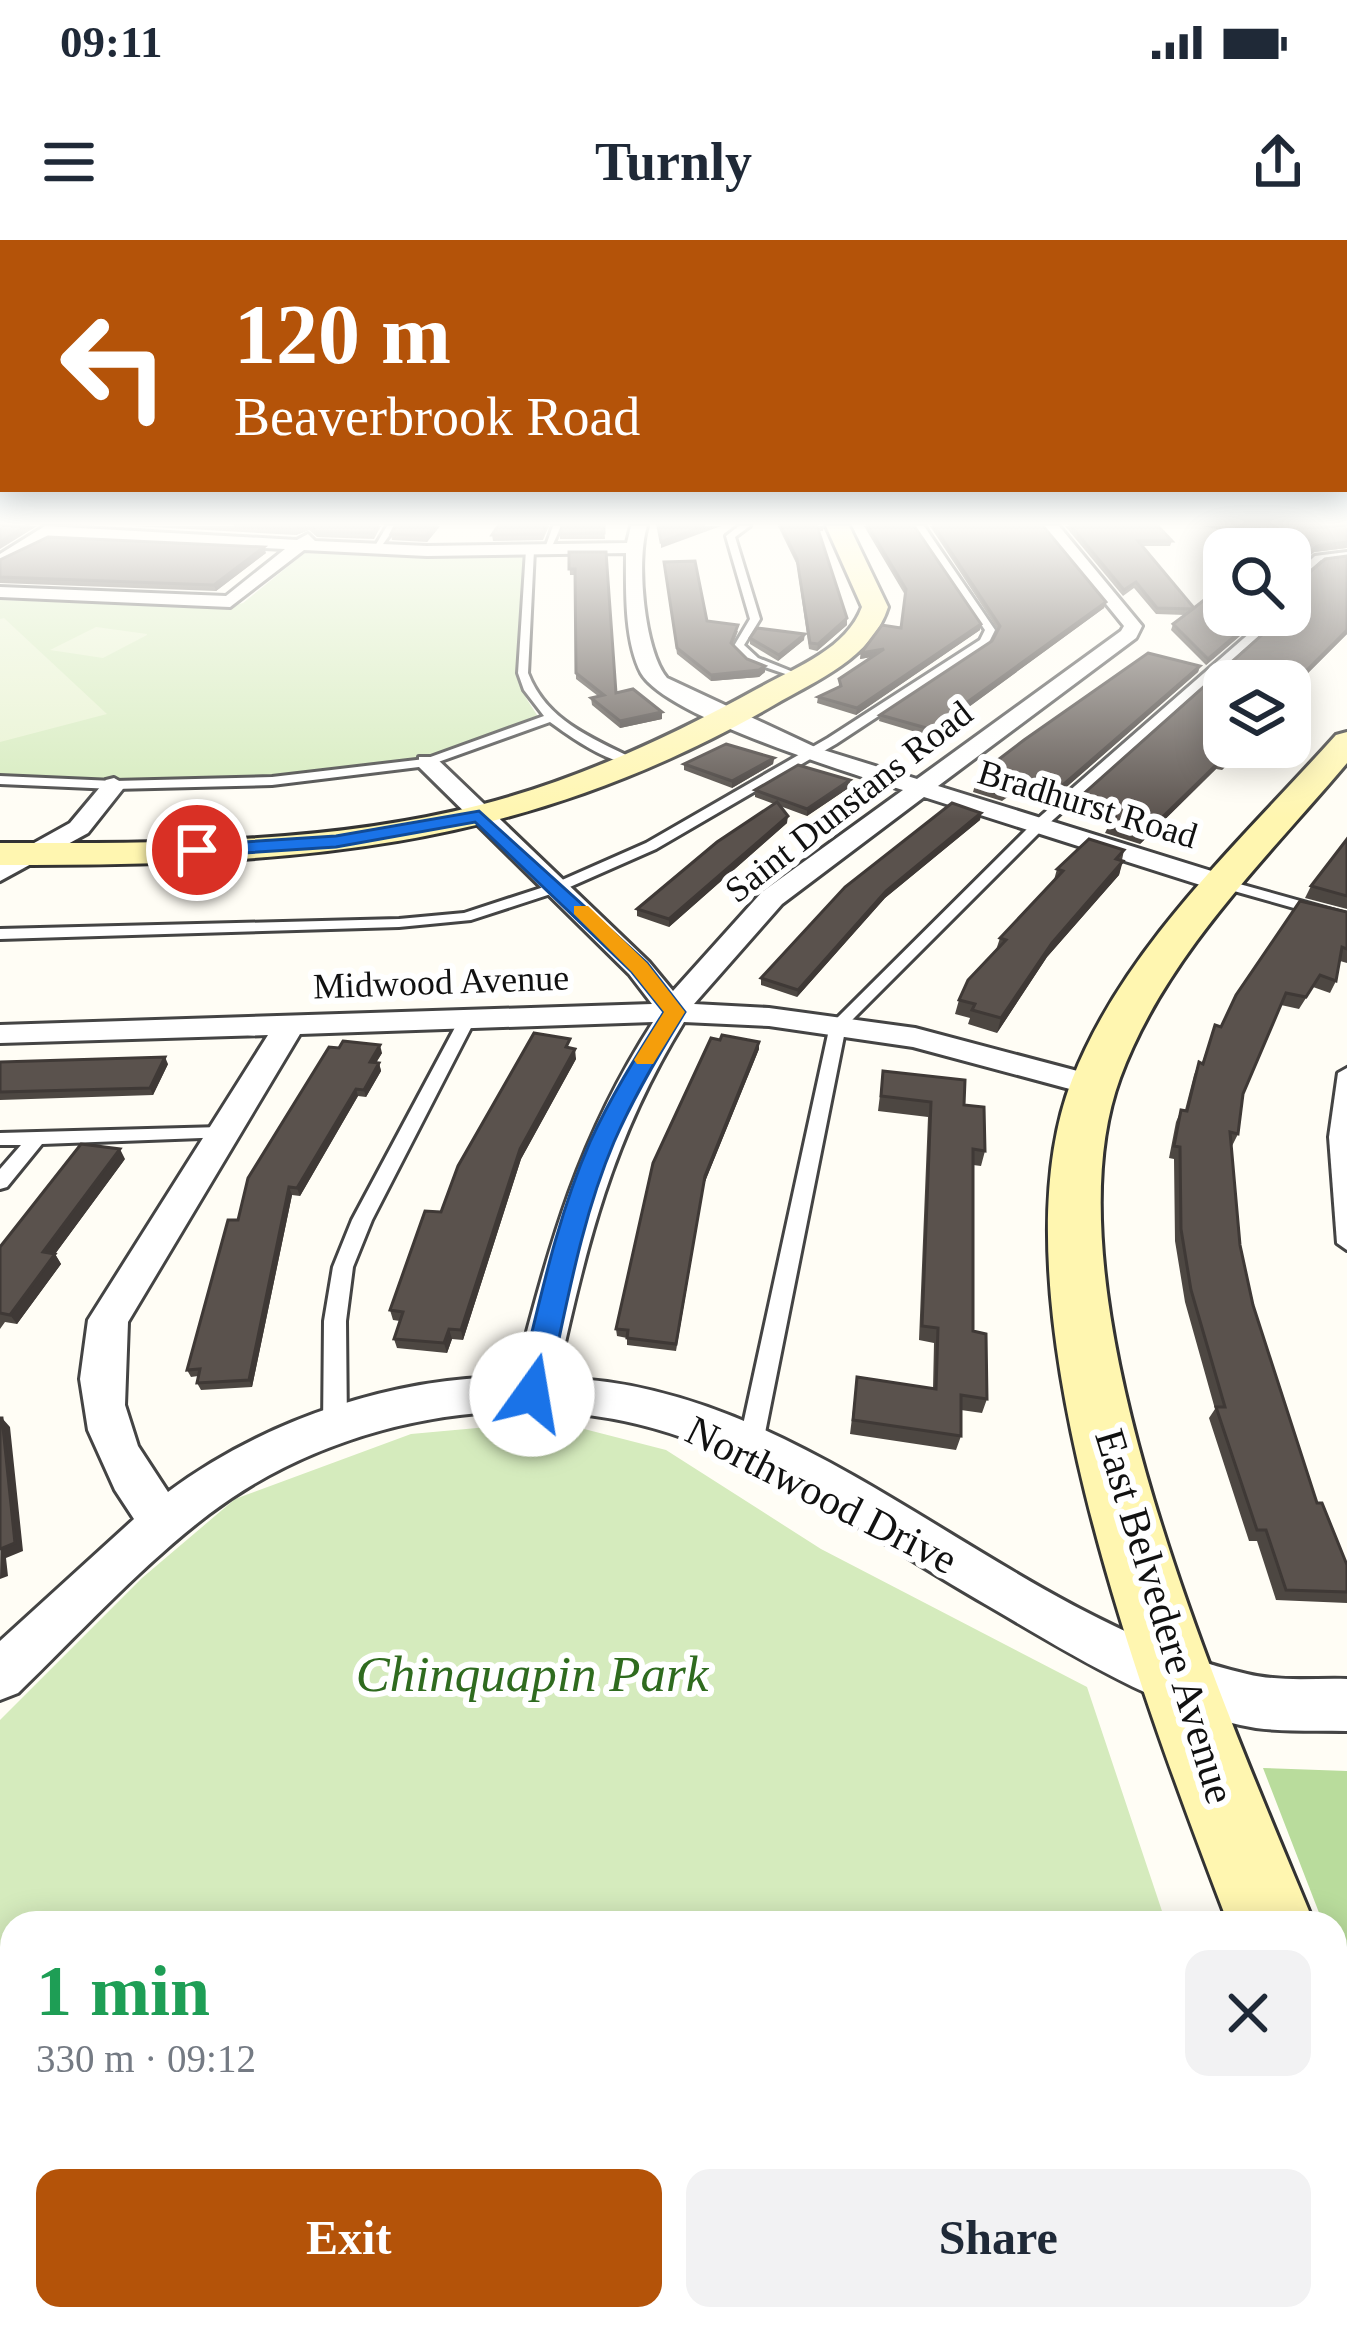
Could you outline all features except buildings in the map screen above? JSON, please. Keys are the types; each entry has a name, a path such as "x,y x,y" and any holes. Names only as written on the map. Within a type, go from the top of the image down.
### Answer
{"street":[{"name":"Bradhurst Road","path":"644,624 652,674 679,696 727,718 809,753 917,789 1226,884"},
{"path":"18,854 277,847 375,836 479,816 628,761 727,718 849,645 866,624"},
{"name":"Saint Dunstans Road","path":"532,1394 573,1225 601,1145 633,1078 693,982 772,898 1129,634 1131,624"},
{"name":"East Belvedere Avenue","path":"1266,1911 1176,1678 1120,1494 1080,1287 1075,1204 1093,1085 1121,1024 1226,884 1346,743"},
{"path":"427,762 639,968 674,1012"},
{"path":"0,873 18,854 79,828 114,785"},
{"name":"Midwood Avenue","path":"0,1034 674,1012 838,1025 915,1038 1093,1085"},
{"path":"166,1524 130,1482 103,1415 100,1353 108,1320 290,1025"},
{"name":"Northwood Drive","path":"0,1675 166,1524 225,1478 335,1429 443,1398 532,1394 615,1403 679,1418 750,1448 1088,1636 1176,1678 1252,1701 1347,1705"}],"lane":[{"path":"529,624 523,673 527,691 549,718 628,761"},
{"path":"753,624 739,646 754,660 799,678"},
{"path":"0,934 448,920 558,887 651,846 809,753 991,635 983,624"},
{"path":"750,1448 838,1025 1040,824 1253,636"},
{"path":"0,780 114,785 272,782 427,762 549,718"},
{"path":"1226,884 1347,919"},
{"path":"335,1429 334,1321 343,1268 362,1220 466,1020"},
{"path":"1347,1073 1338,1137 1347,1244"},
{"path":"0,1139 221,1133"},
{"path":"0,1182 37,1138"}],"green space":[{"path":"0,624 520,624 517,665 526,698 539,718 426,759 321,776 160,782 0,777"},
{"path":"0,624 10,624 107,714 0,742"},
{"path":"96,627 147,635 103,658 50,650"},
{"name":"Chinquapin Park","path":"553,1421 666,1450 821,1549 1087,1687 1162,1911 0,1911 0,1720 142,1578 235,1499 411,1434"},
{"path":"1263,1768 1347,1771 1347,1911 1318,1911"}],"slow traffic":[{"path":"581,910 639,968 674,1012 645,1060"}],"route":[{"path":"197,850 336,841 479,816 639,968 674,1012 633,1078 601,1145 573,1225 532,1394"}]}
